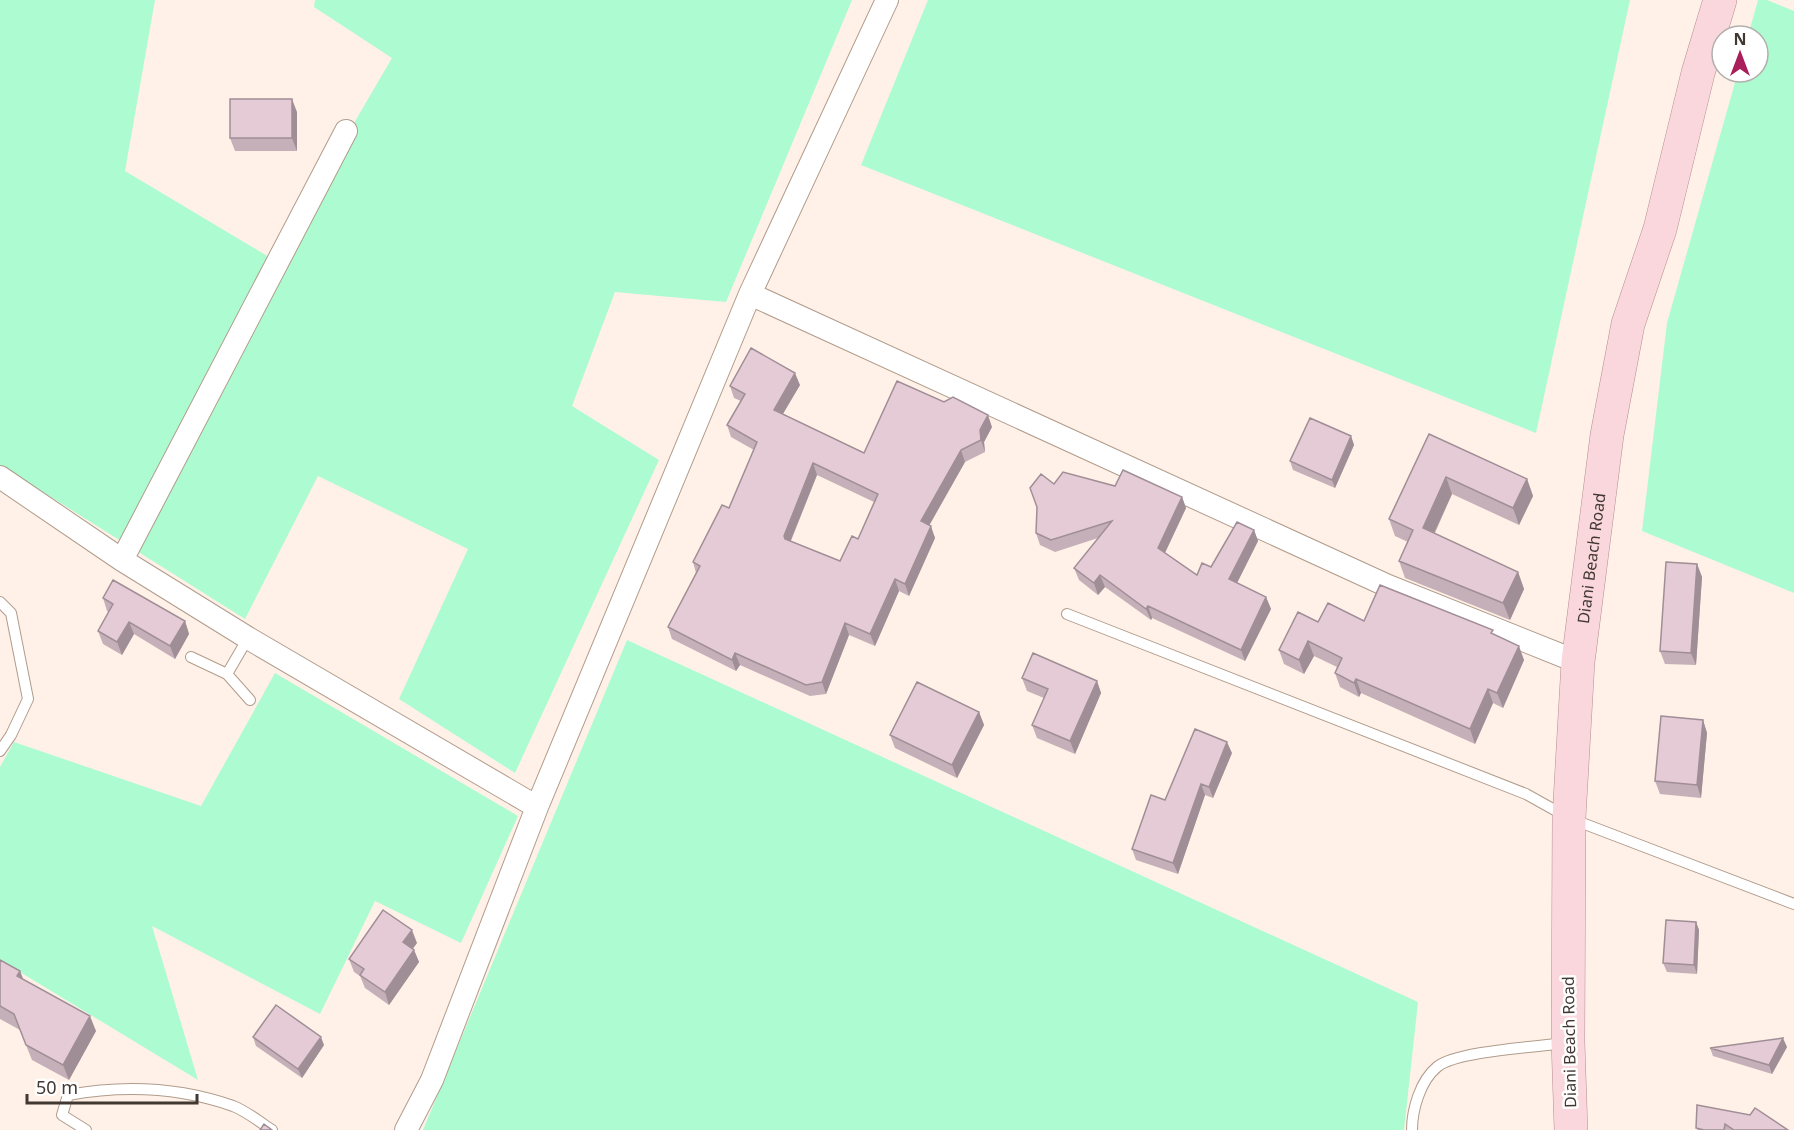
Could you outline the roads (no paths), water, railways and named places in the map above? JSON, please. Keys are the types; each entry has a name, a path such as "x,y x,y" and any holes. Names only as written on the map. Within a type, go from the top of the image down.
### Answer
{"main road":[{"name":"Diani Beach Road","path":"1570,1130 1569,818 1578,662 1606,435 1628,324 1660,229 1698,73 1720,0"}],"street":[{"path":"406,1130 432,1080 537,807 750,294 887,0"},
{"path":"122,560 346,130"},
{"path":"750,294 1388,586 1578,662"},
{"path":"0,477 122,560 248,638 537,807"}],"lane":[{"path":"0,602 11,613 28,699 11,735 0,751"},
{"path":"1067,614 1526,794 1569,818 1794,904"},
{"path":"227,674 248,638"},
{"path":"190,657 227,674 250,700"},
{"path":"1412,1130 1412,1114 1426,1081 1438,1066 1464,1057 1568,1042"},
{"path":"86,1130 62,1115 68,1095 96,1090 144,1088 234,1107 273,1130"}]}
